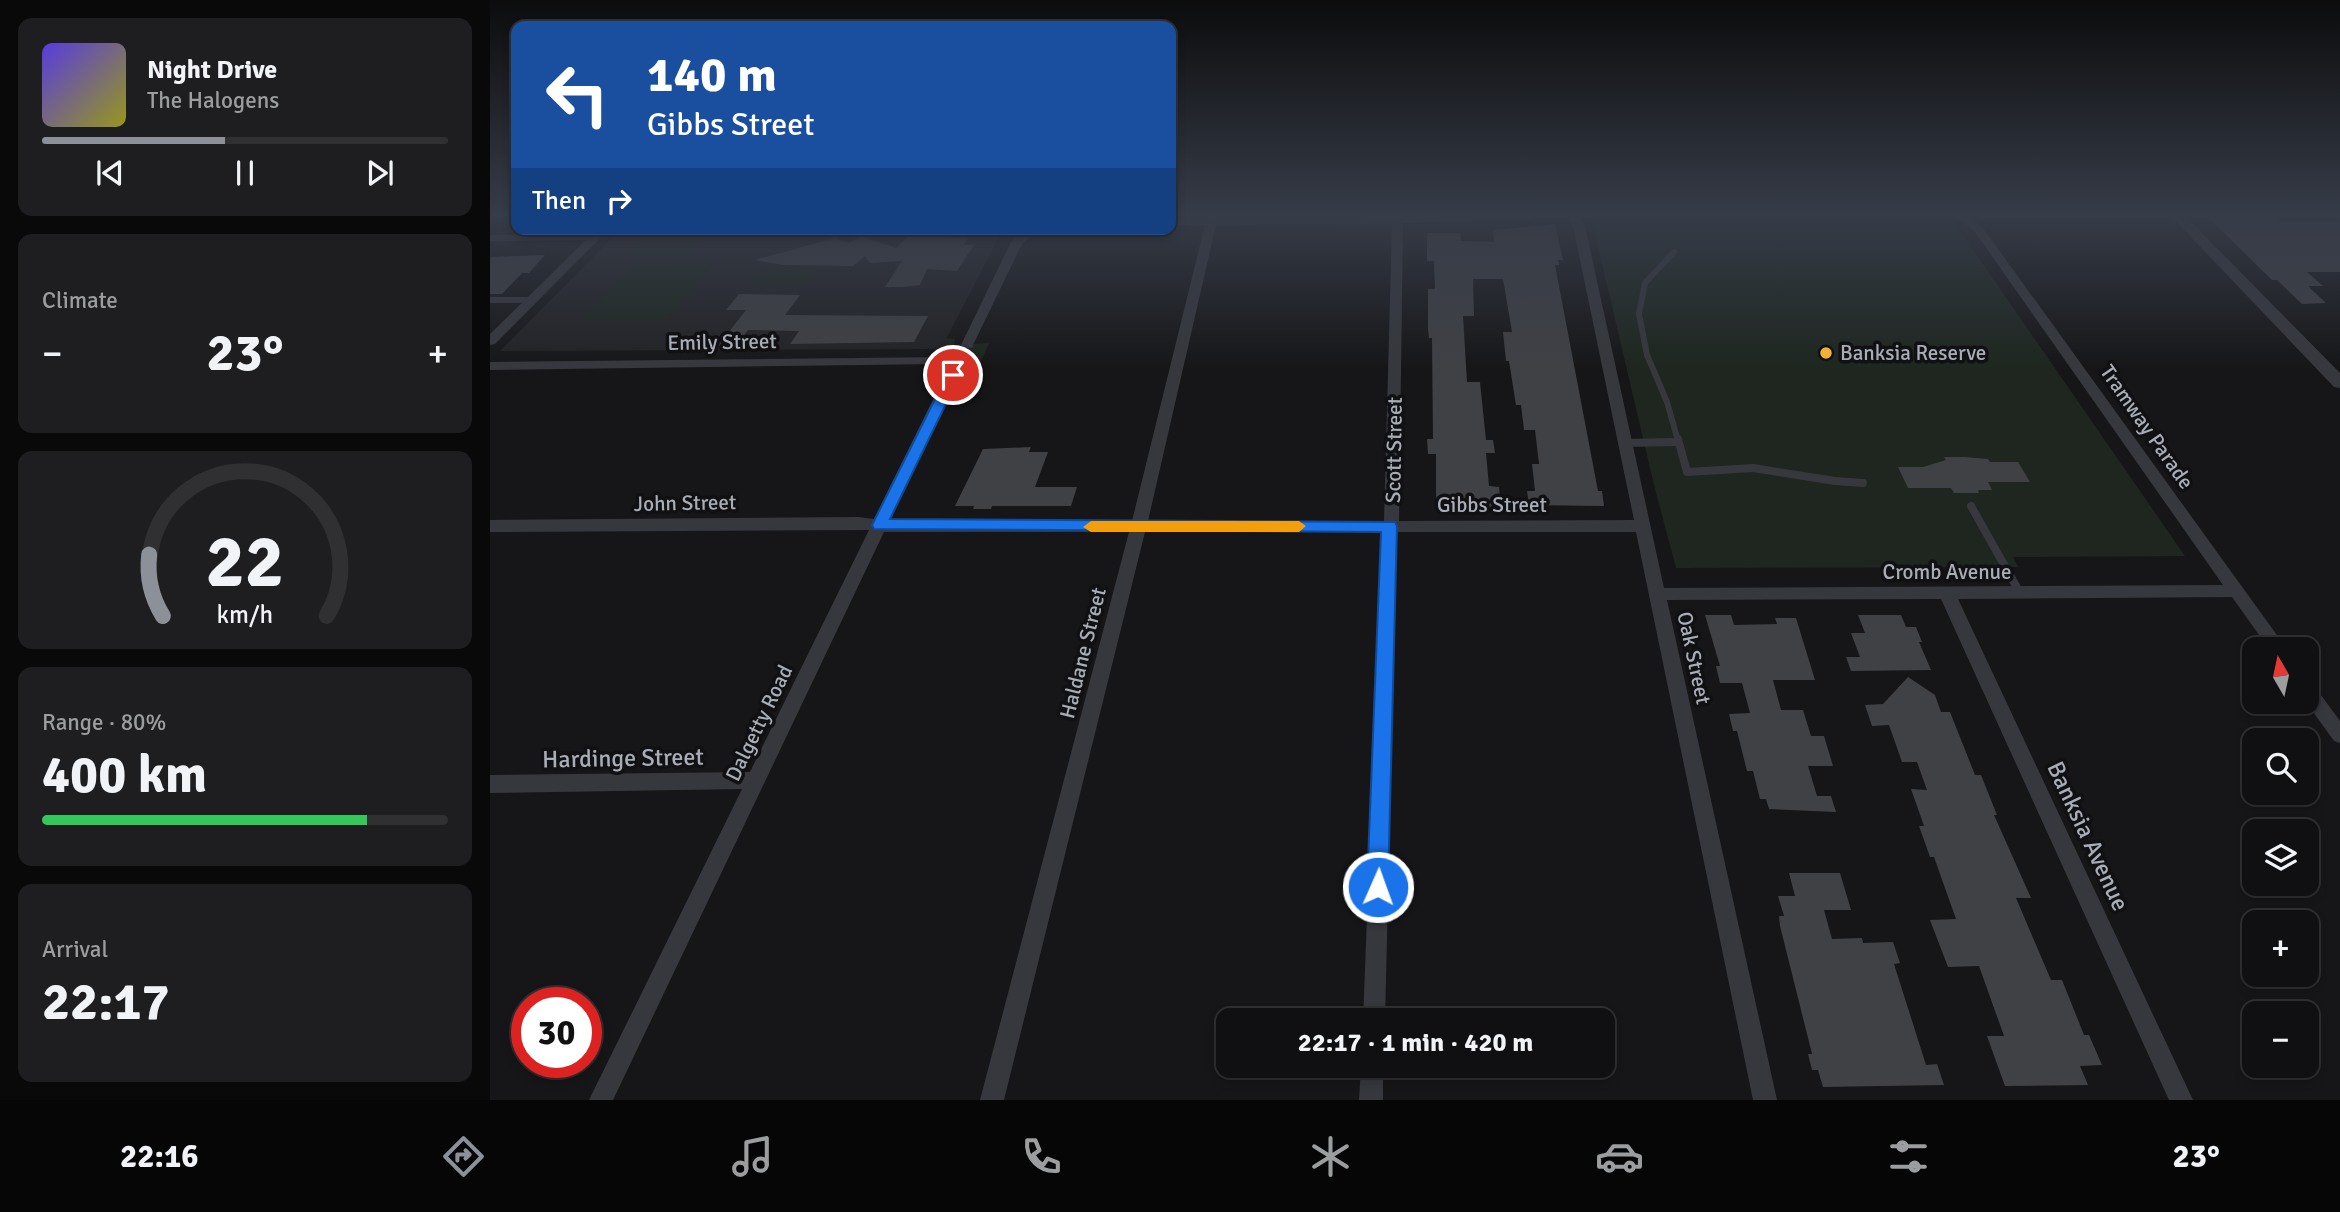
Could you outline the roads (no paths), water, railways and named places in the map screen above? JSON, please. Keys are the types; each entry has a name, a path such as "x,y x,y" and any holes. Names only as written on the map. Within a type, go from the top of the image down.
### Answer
{"street":[{"path":"490,341 564,267"},
{"path":"967,345 1003,267"},
{"name":"Haldane Street","path":"992,1100 1138,527 1200,267"},
{"name":"Scott Street","path":"1374,1008 1389,526 1392,513 1396,267"},
{"name":"Oak Street","path":"1587,267 1765,1100"},
{"name":"Tramway Parade","path":"2006,267 2269,637"},
{"path":"2227,267 2340,383"},
{"name":"Emily Street","path":"490,366 933,360 949,361 954,365"},
{"name":"Dalgetty Road","path":"601,1100 953,375 954,365"},
{"name":"Gibbs Street","path":"880,525 1643,526"},
{"name":"John Street","path":"490,526 880,525"},
{"name":"Cromb Avenue","path":"1658,594 2236,591"},
{"name":"Banksia Avenue","path":"1947,593 2181,1100"},
{"path":"2319,706 2340,735"},
{"name":"Hardinge Street","path":"490,784 757,780"},
{"path":"1371,1100 1372,1078"}],"lane":[{"path":"1660,267 1645,283 1639,314 1647,355 1667,401 1687,472 1706,474 1751,468 1843,484 1863,483"},
{"path":"490,300 530,300"},
{"path":"1624,443 1678,442"},
{"path":"1971,506 2020,593"}],"place":[{"name":"Banksia Reserve","path":"1826,353"}]}
